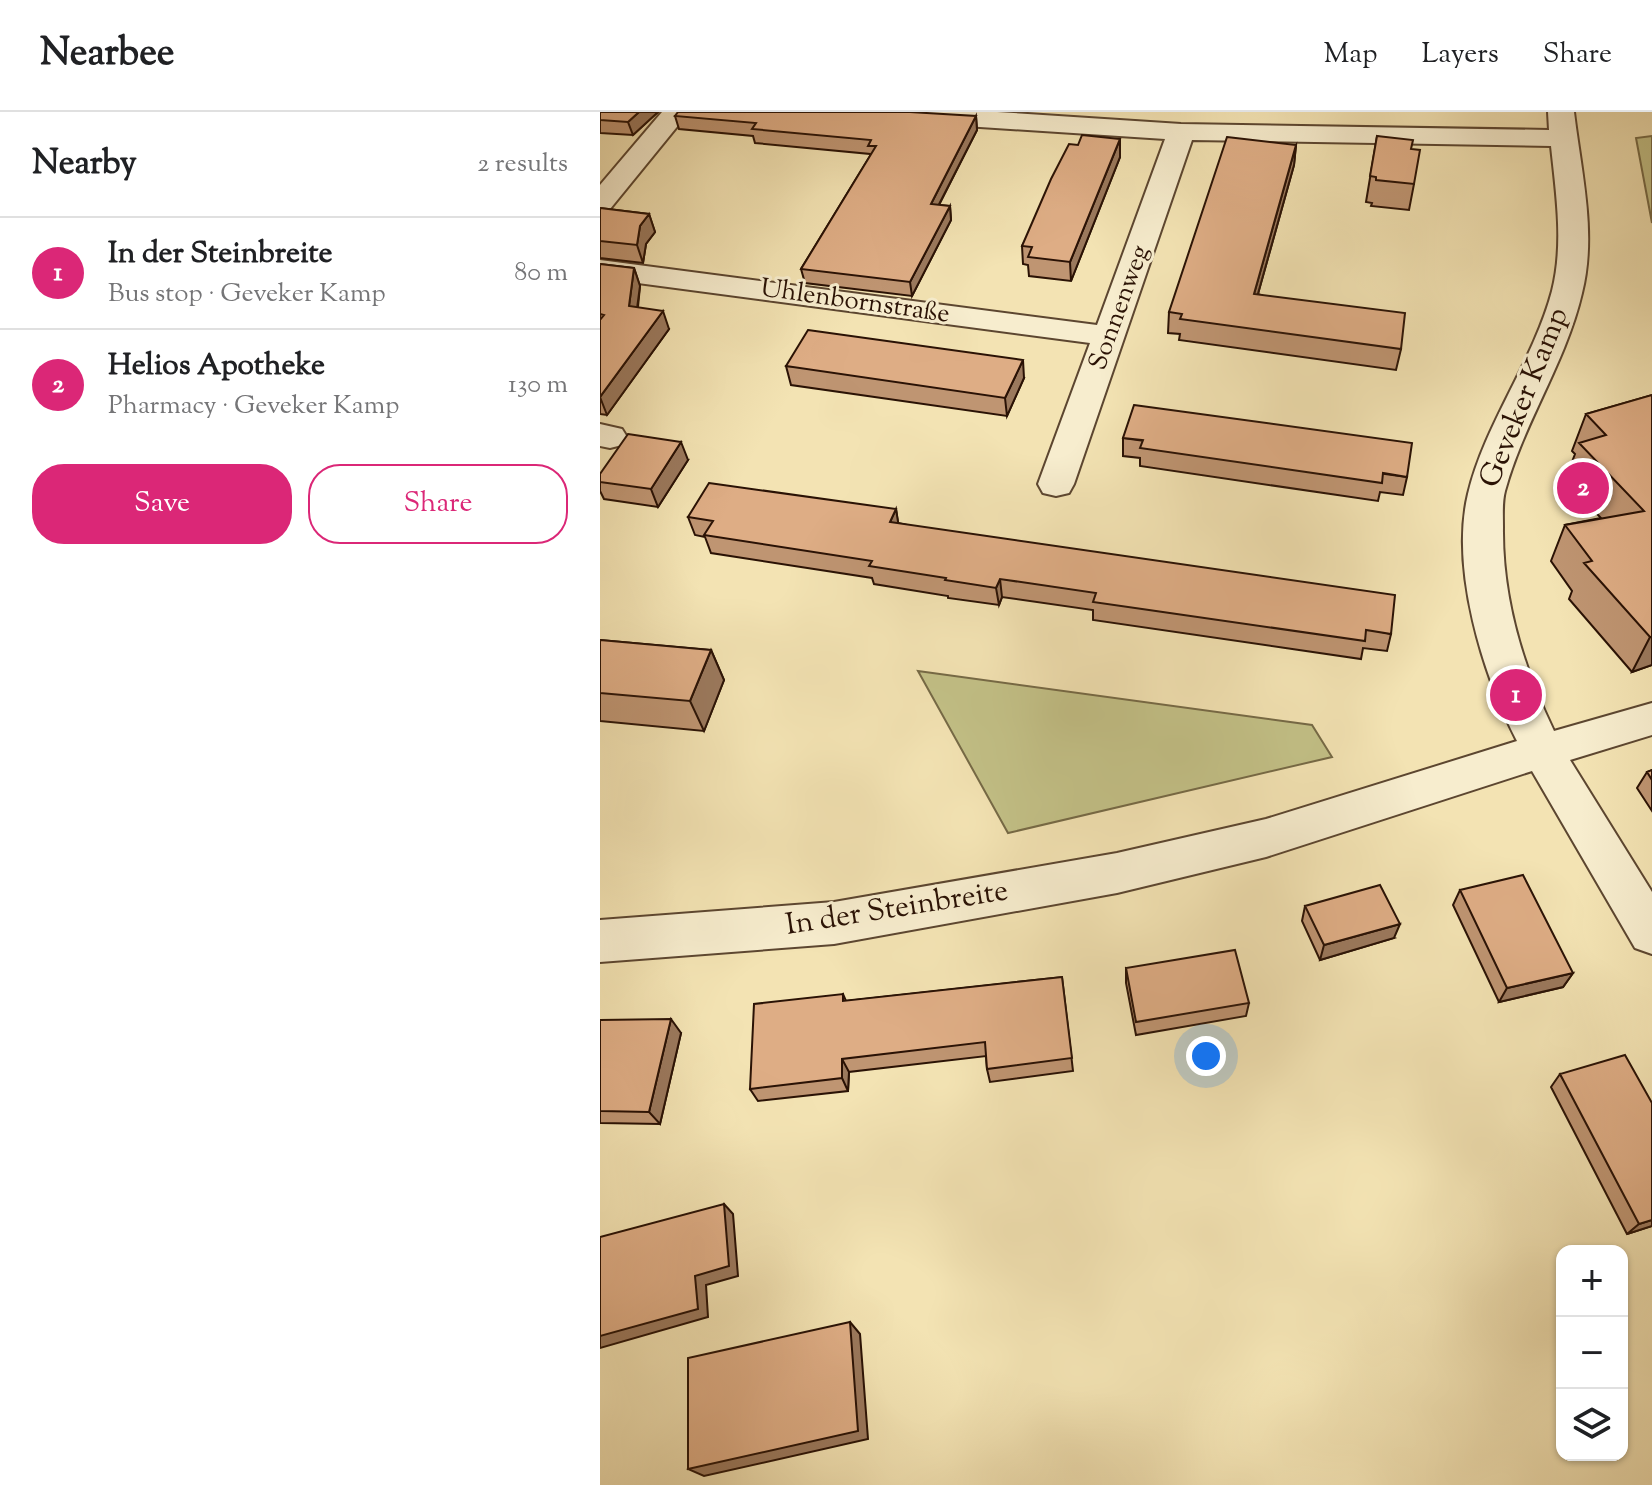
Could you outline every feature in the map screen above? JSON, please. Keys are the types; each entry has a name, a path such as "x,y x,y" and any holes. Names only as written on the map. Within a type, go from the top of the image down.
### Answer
{"street":[{"path":"600,203 676,112"},
{"path":"873,112 992,117 1181,132 1562,125"},
{"name":"Geveker Kamp","path":"1562,125 1574,223 1573,262 1566,294 1485,499 1489,603 1516,695 1544,752 1652,933"},
{"name":"Sonnenweg","path":"1056,484 1181,132"},
{"name":"Uhlenbornstraße","path":"600,269 1110,336"},
{"name":"In der Steinbreite","path":"600,941 834,923 1117,873 1266,838 1652,719"}],"shaded area":[{"path":"1652,136 1652,223 1636,138"},
{"path":"918,671 1312,725 1332,757 1008,833"}],"building":[{"path":"600,112 639,112 628,122 600,120"},
{"path":"678,112 910,112 976,116 931,204 950,206 910,282 801,269 876,146 868,146 871,140 752,129 756,123 675,116"},
{"path":"1082,135 1120,139 1070,262 1028,257 1032,247 1022,246 1051,179 1069,144 1078,145"},
{"path":"1377,136 1413,140 1411,149 1420,150 1414,184 1376,180 1376,177 1370,176"},
{"path":"1227,137 1296,145 1254,294 1405,313 1401,349 1180,319 1182,314 1169,312"},
{"path":"600,208 649,214 640,226 637,245 600,241"},
{"path":"600,264 634,268 629,306 663,311 600,397 600,320 604,315 600,314"},
{"path":"808,330 1023,360 1005,398 786,366"},
{"path":"1652,395 1650,637 1584,563 1592,561 1565,525 1644,511 1579,443 1606,435 1586,414"},
{"path":"1134,405 1412,443 1407,477 1383,473 1382,483 1140,448 1143,440 1123,438"},
{"path":"628,434 681,442 651,489 600,482 600,474"},
{"path":"709,483 896,509 890,522 1395,595 1391,634 1366,630 1365,641 1093,602 1096,593 1000,579 996,588 869,566 872,561 704,535 713,521 688,517"},
{"path":"600,640 711,650 690,701 600,693"},
{"path":"1523,875 1573,973 1507,988 1460,890"},
{"path":"1380,885 1400,924 1324,945 1305,906"},
{"path":"1235,950 1249,1003 1136,1022 1126,968"},
{"path":"1062,977 1072,1058 987,1069 985,1042 842,1059 842,1078 750,1089 754,1004 843,994 843,1001"},
{"path":"671,1019 649,1112 600,1111 600,1020"},
{"path":"1625,1055 1652,1103 1652,1220 1639,1224 1560,1074"},
{"path":"724,1204 729,1266 695,1276 698,1309 600,1336 600,1237"},
{"path":"850,1322 858,1431 688,1469 688,1358"}],"place":[{"name":"Helios Apotheke","path":"1583,488"},
{"name":"In der Steinbreite","path":"1516,695"}]}
